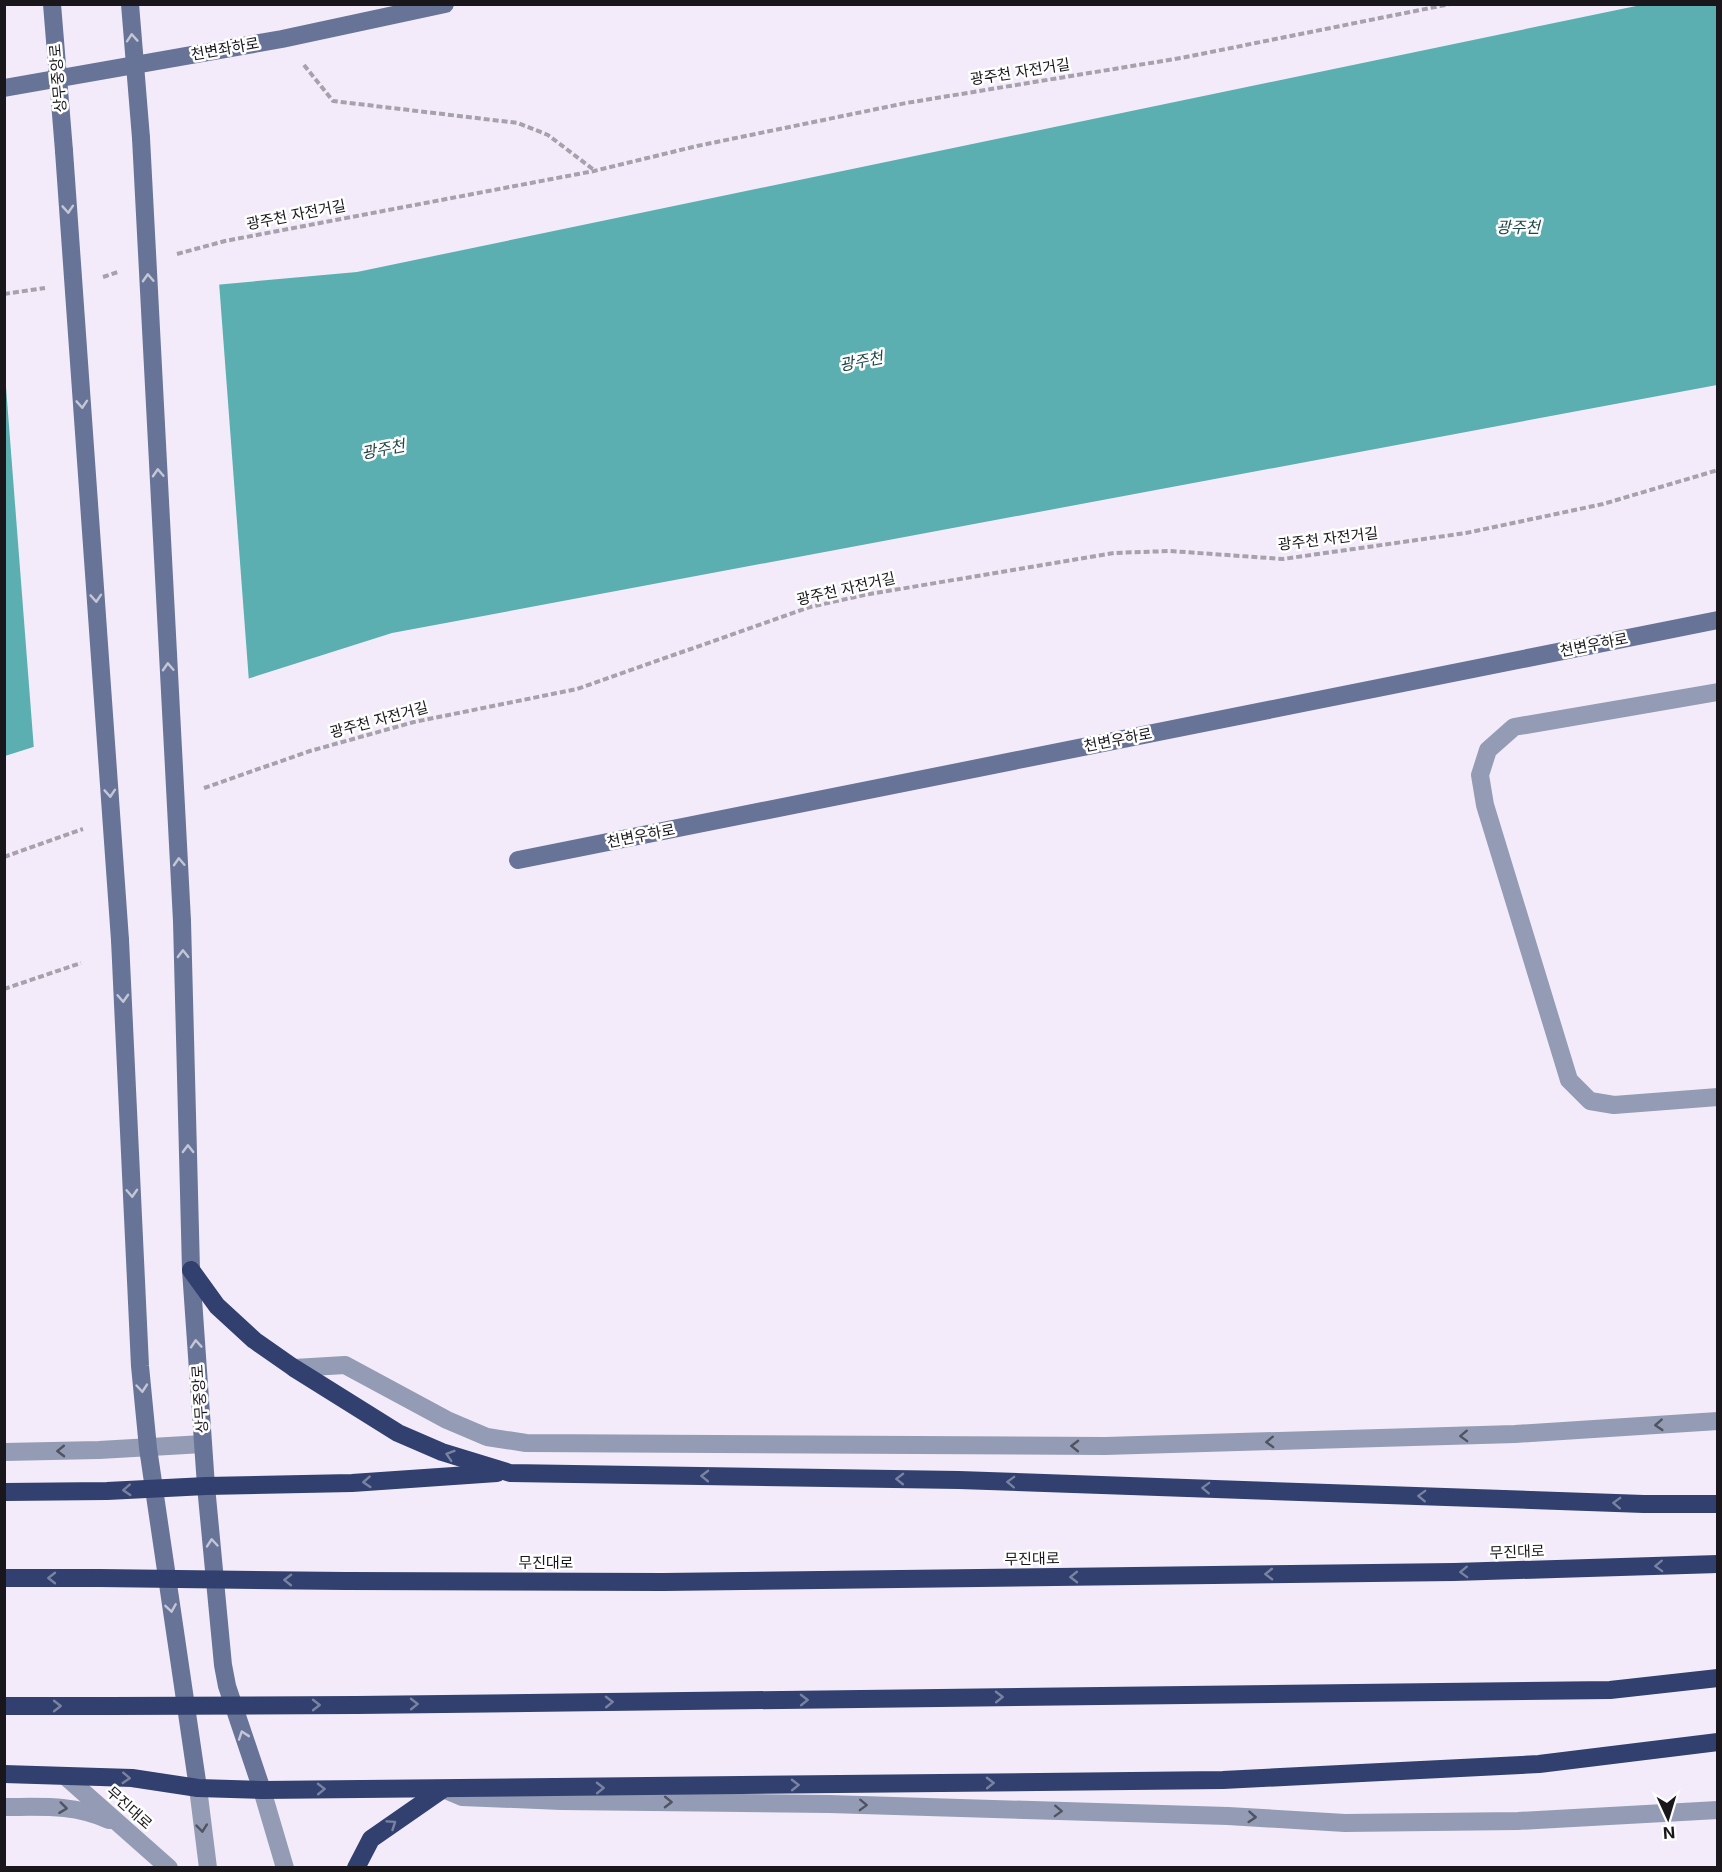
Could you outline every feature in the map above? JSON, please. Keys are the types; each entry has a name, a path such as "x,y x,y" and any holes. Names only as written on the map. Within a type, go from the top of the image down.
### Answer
{"highway":[{"path":"191,1270 217,1306 254,1340 294,1368 399,1433 442,1452 510,1473"},
{"path":"4,1492 352,1483 510,1473 982,1481 1644,1504 1718,1504"},
{"name":"무진대로","path":"4,1578 663,1582 1454,1572 1718,1564"},
{"path":"4,1706 356,1705 1610,1690 1718,1678"},
{"path":"4,1774 132,1778 198,1788 262,1790 1223,1780 1539,1764 1718,1742"},
{"path":"356,1868 371,1839 443,1789"}],"street":[{"name":"상무중앙로","path":"52,4 120,940 140,1366 148,1448"},
{"path":"130,4 134,66"},
{"name":"천변좌하로","path":"4,88 282,39 445,4"},
{"name":"상무중앙로","path":"134,66 141,138 182,921 191,1270 206,1486 227,1686 285,1868"},
{"name":"천변우하로","path":"518,860 1718,620"},
{"path":"1718,692 1514,727 1488,750 1480,775 1485,805 1569,1080 1590,1101 1614,1105 1718,1097"},
{"path":"294,1368 345,1365 447,1420 487,1437 526,1443 1105,1446 1515,1434 1718,1421"},
{"path":"4,1452 203,1444"},
{"path":"148,1448 208,1868"},
{"name":"무진대로","path":"65,1776 169,1868"},
{"path":"443,1789 462,1797 561,1801 841,1804 1216,1815 1345,1823 1518,1821 1718,1810"},
{"path":"4,1807 52,1807 88,1811 123,1826"}],"path":[{"name":"광주천 자전거길","path":"173,255 225,241 594,171 698,146 906,103 1181,58 1450,4"},
{"path":"282,39 333,101 518,123 548,135 594,171"},
{"path":"101,278 122,271"},
{"path":"4,294 48,288"},
{"name":"광주천 자전거길","path":"196,790 310,751 414,722 577,689 810,607 864,595 1114,553 1170,551 1282,559 1466,533 1603,504 1718,470"},
{"path":"4,857 84,829"},
{"path":"4,989 81,963"}],"water":[{"name":"광주천","path":"1641,5 1717,5 1717,385 392,633 5,756 5,304 357,272"}],"pier":[{"name":"광주천","path":"219,282 249,682 34,750 4,361 4,301"}]}
